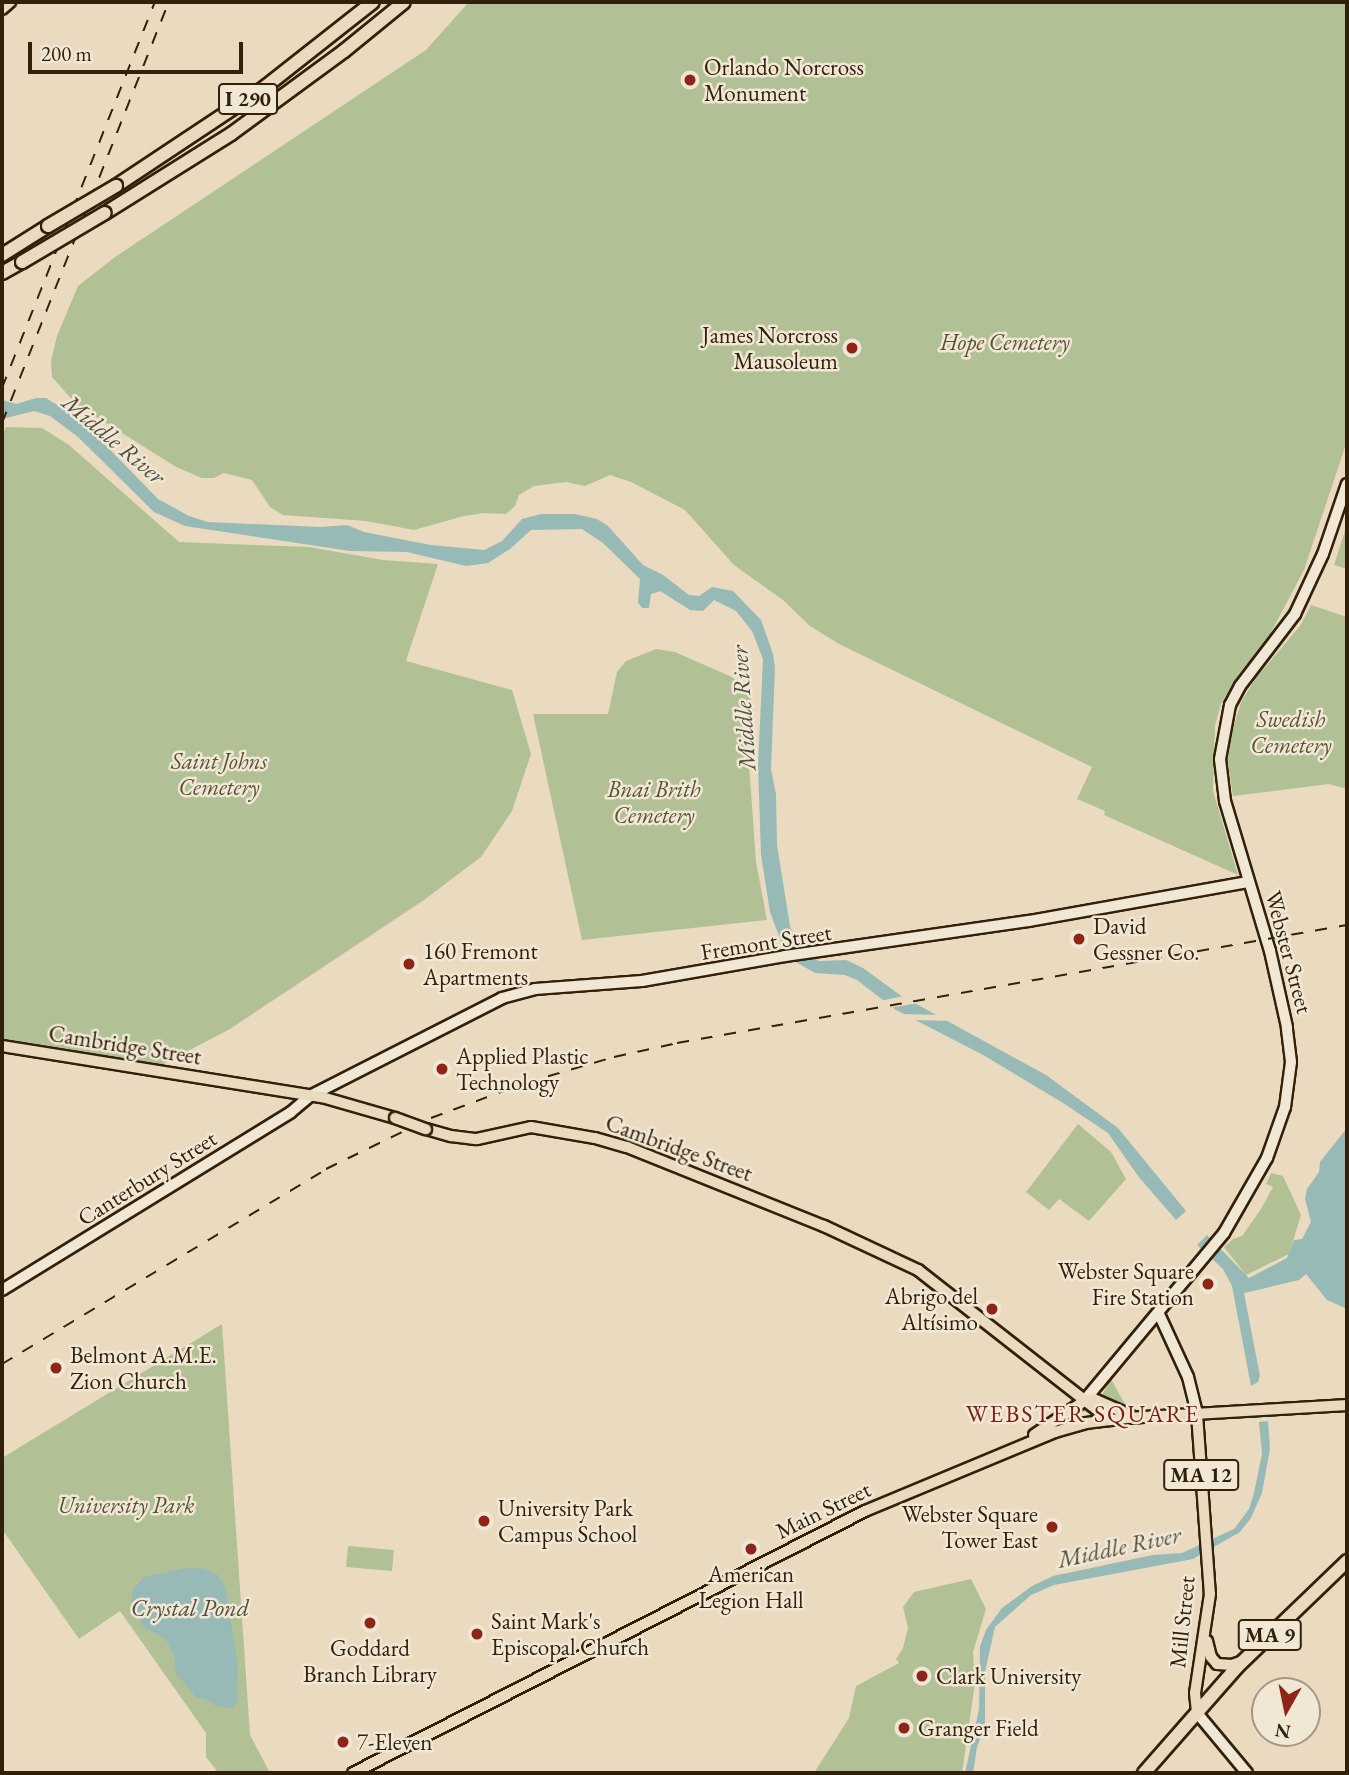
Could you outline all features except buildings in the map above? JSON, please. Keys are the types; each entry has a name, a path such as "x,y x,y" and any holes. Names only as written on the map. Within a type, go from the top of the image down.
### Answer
{"highway":[{"name":"I 290","path":"2,255 116,186 265,87 373,2"},
{"name":"I 290","path":"2,273 231,134 344,51 404,2"},
{"path":"344,51 414,2"},
{"name":"MA 9","path":"1144,1773 1243,1661 1347,1561"}],"main road":[{"path":"2,9 10,2"},
{"name":"Cambridge Street","path":"2,1046 310,1096 451,1136 477,1139 531,1127 595,1138 627,1147 824,1226 918,1270 1110,1420"},
{"name":"Cambridge Street","path":"1084,1401 1094,1399 1116,1411 1140,1417"},
{"name":"Webster Street","path":"1071,1427 1084,1401"},
{"name":"Webster Street","path":"1016,1447 1084,1401"},
{"name":"Main Street","path":"353,1773 865,1511 1016,1447 1071,1427 1110,1420 1347,1405"},
{"name":"Mill Street","path":"1197,1414 1210,1594 1195,1693 1197,1713"},
{"path":"1206,1634 1211,1657 1217,1664 1232,1665 1243,1661"}],"street":[{"name":"Webster Street","path":"1084,1401 1217,1242 1273,1145 1290,1077 1287,1027 1221,782 1220,759 1226,715 1240,686 1295,614 1323,554 1347,484"},
{"name":"Fremont Street","path":"310,1096 485,1004 516,993 642,981 785,956 1030,921 1249,882"},
{"name":"Canterbury Street","path":"2,1290 291,1112 310,1096"},
{"name":"MA 12","path":"1159,1314 1188,1377 1197,1414"},
{"path":"1197,1713 1247,1773"}],"green space":[{"name":"Hope Cemetery","path":"469,2 1347,2 1347,441 1304,570 1267,640 1238,675 1221,704 1215,725 1213,791 1238,875 1104,815 1105,811 1077,799 1092,767 839,644 810,626 783,600 734,565 685,510 631,482 610,475 585,486 566,482 534,486 519,495 515,506 506,514 464,516 414,530 366,521 283,515 270,507 252,480 224,473 214,478 202,478 176,467 76,404 52,377 51,361 57,336 78,286 115,257 426,50"},
{"name":"Saint Johns Cemetery","path":"6,427 42,428 69,445 179,542 309,547 383,560 438,564 406,661 512,690 531,754 512,811 481,857 424,900 230,1029 161,1065 2,1039 2,437"},
{"path":"1347,525 1347,569 1334,565"},
{"name":"Swedish Cemetery","path":"1311,605 1347,617 1347,789 1329,784 1233,796 1226,752 1241,702 1256,678 1300,626"},
{"name":"Bnai Brith Cemetery","path":"656,649 675,652 732,677 746,689 752,703 754,718 748,749 756,862 767,920 582,940 533,714 608,714 617,672 626,661"},
{"path":"1078,1124 1111,1152 1126,1179 1089,1221 1059,1199 1049,1210 1026,1192"},
{"path":"1271,1173 1283,1176 1301,1215 1289,1254 1246,1275 1224,1247 1233,1239 1242,1236 1261,1209 1273,1187 1266,1184"},
{"name":"University Park","path":"222,1324 250,1735 270,1773 215,1773 217,1771 206,1757 206,1733 120,1611 79,1639 2,1529 2,1458"},
{"path":"1111,1379 1126,1406 1102,1395"},
{"path":"348,1546 394,1550 392,1571 346,1567"},
{"name":"Clark University","path":"971,1579 986,1609 973,1652 975,1683 962,1773 814,1773 849,1718 856,1686 899,1663 896,1659 903,1648 908,1628 903,1607 914,1592"}],"water":[{"path":"46,398 81,420 158,499 189,516 208,522 320,527 347,525 364,532 431,545 484,550 502,541 522,519 541,514 575,514 597,519 608,526 643,565 663,575 689,595 699,596 712,587 733,591 761,620 773,654 775,668 771,769 776,794 777,845 790,926 800,950 819,961 846,960 863,968 900,995 1046,1075 1118,1128 1186,1211 1176,1220 1138,1176 1108,1133 1063,1103 985,1056 896,1010 857,980 845,975 815,973 796,962 782,944 770,912 761,855 758,765 763,659 752,631 736,611 714,600 703,611 690,610 660,591 651,594 649,608 642,608 638,602 640,579 603,543 582,529 531,530 510,549 488,563 466,566 407,552 350,551 185,526 154,512 78,437 50,416 34,411 2,419 2,400 16,404"},
{"path":"1347,1128 1347,1309 1327,1300 1306,1274 1299,1280 1244,1293 1260,1376 1258,1382 1251,1386 1232,1286 1223,1269 1197,1245 1207,1235 1249,1278 1287,1258 1294,1240 1302,1239 1311,1222 1305,1199 1307,1189 1319,1172 1320,1162"},
{"path":"1268,1421 1270,1449 1262,1493 1251,1518 1240,1532 1193,1559 1054,1585 1031,1595 995,1627 985,1672 985,1727 977,1747 973,1773 965,1773 979,1709 980,1646 986,1630 1002,1608 1032,1586 1053,1576 1153,1555 1182,1553 1234,1529 1249,1509 1262,1454 1259,1422"},
{"name":"Crystal Pond","path":"185,1568 203,1568 217,1574 226,1588 238,1668 237,1701 233,1708 217,1707 210,1701 196,1697 176,1674 174,1655 166,1640 143,1626 132,1608 132,1590 144,1577"}],"pier":[{"path":"908,995 919,1003 889,1008 880,1001"},
{"path":"898,1014 945,1015 955,1021 907,1020"}],"railway":[{"path":"2,388 155,2"},
{"path":"2,423 169,2"},
{"path":"2,1364 326,1169 431,1118 525,1083 614,1057 677,1043 1347,925"}],"place":[{"name":"Orlando Norcross Monument","path":"690,80"},
{"name":"James Norcross Mausoleum","path":"852,348"},
{"name":"David Gessner Co.","path":"1079,939"},
{"name":"160 Fremont Apartments","path":"409,964"},
{"name":"Applied Plastic Technology","path":"442,1069"},
{"name":"Webster Square Fire Station","path":"1208,1284"},
{"name":"Abrigo del Altísimo","path":"992,1309"},
{"name":"Belmont A.M.E. Zion Church","path":"56,1368"},
{"name":"University Park Campus School","path":"484,1521"},
{"name":"Webster Square Tower East","path":"1052,1527"},
{"name":"American Legion Hall","path":"751,1549"},
{"name":"Goddard Branch Library","path":"370,1623"},
{"name":"Saint Mark's Episcopal Church","path":"477,1634"},
{"name":"Clark University","path":"922,1676"},
{"name":"Granger Field","path":"904,1728"},
{"name":"7-Eleven","path":"343,1742"}],"district":[{"name":"WEBSTER SQUARE","path":"1083,1414"}],"water label":[{"name":"Middle River","path":"114,439"},
{"name":"Middle River","path":"743,708"},
{"name":"Middle River","path":"1119,1547"}]}
